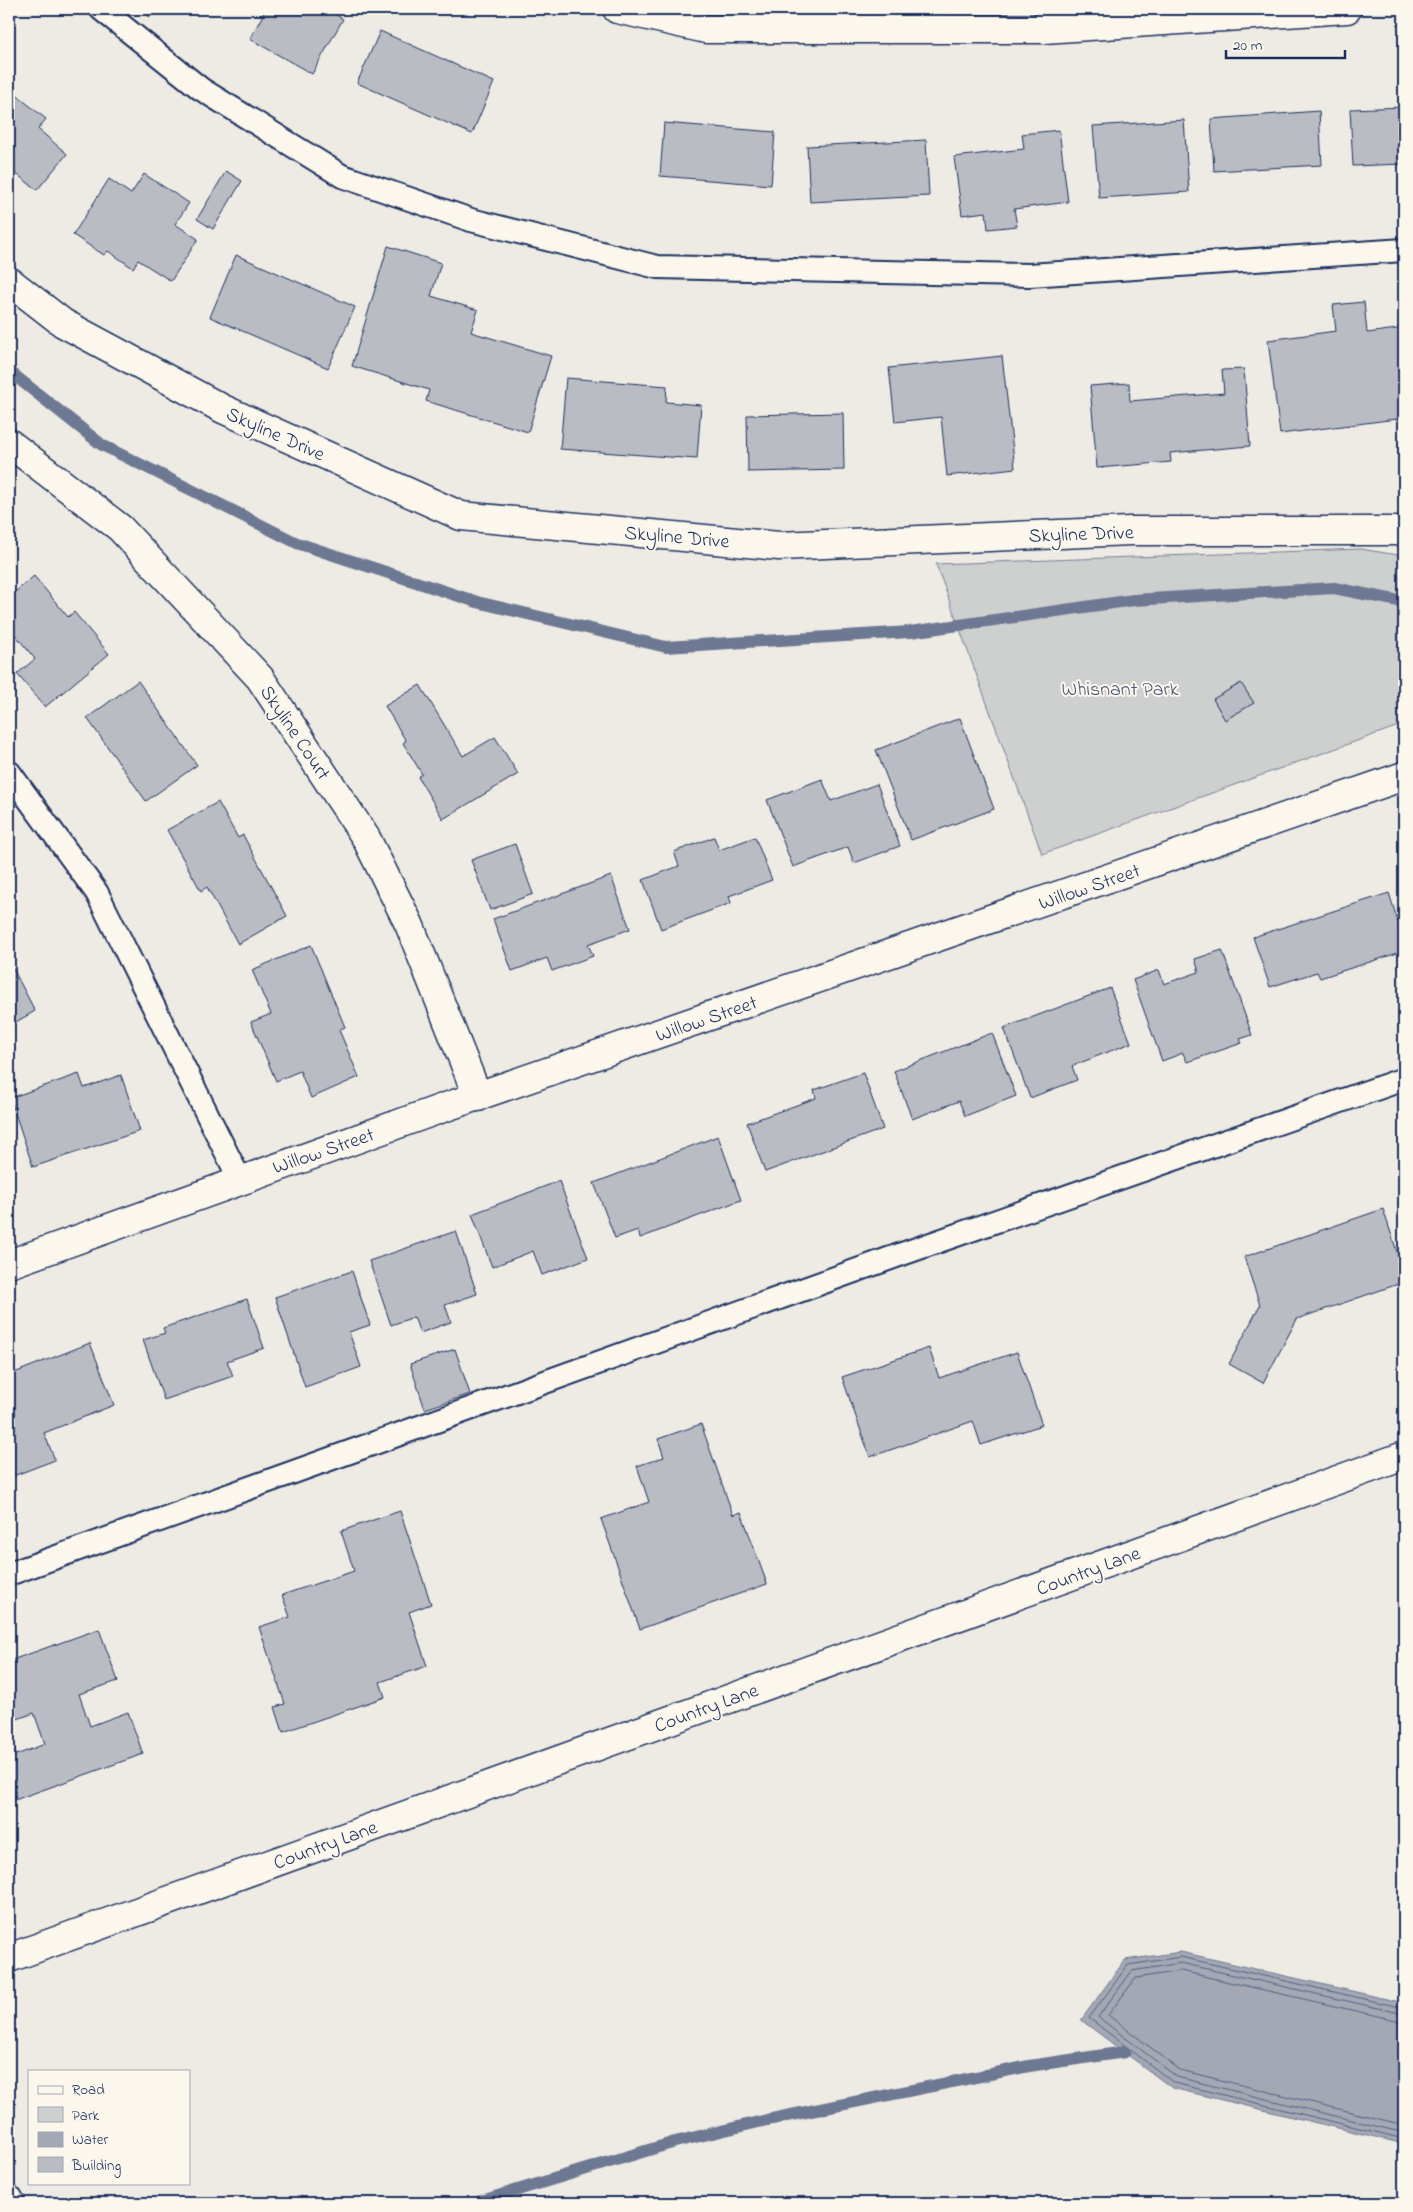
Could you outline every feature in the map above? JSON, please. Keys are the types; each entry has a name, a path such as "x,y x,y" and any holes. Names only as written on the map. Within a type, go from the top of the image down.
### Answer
{"street":[{"path":"618,9 706,29 937,19 1050,18 1347,9"},
{"name":"Skyline Drive","path":"9,281 63,323 223,409 461,516 779,546 1130,531 1404,531"},
{"name":"Skyline Court","path":"9,444 120,528 260,678 366,838 409,924 478,1097"},
{"name":"Willow Street","path":"9,1264 240,1180 1404,776"},
{"name":"Country Lane","path":"9,1958 1404,1456"}],"lane":[{"path":"101,9 201,89 342,176 471,220 657,268 1029,274 1404,250"},
{"path":"9,772 97,893 240,1180"},
{"path":"9,1574 902,1254 1404,1079"}],"shaded area":[{"path":"617,9 1347,9 706,29"}],"green space":[{"name":"Whisnant Park","path":"1361,549 1404,556 1404,724 1042,854 936,564"}],"water":[{"path":"1181,1952 1404,2003 1404,2144 1172,2088 1081,2020 1125,1960"}],"building":[{"path":"139,9 156,9 150,17"},
{"path":"266,9 326,9 343,19 312,74 250,39"},
{"path":"380,31 494,82 472,134 357,83"},
{"path":"9,89 46,119 38,129 67,154 37,190 9,168"},
{"path":"1404,107 1404,164 1353,166 1350,109"},
{"path":"1319,111 1322,165 1214,171 1211,119"},
{"path":"1184,120 1189,192 1099,198 1093,126"},
{"path":"664,123 775,132 771,185 660,176"},
{"path":"1059,130 1068,202 1014,209 1017,226 988,229 986,212 962,215 954,157 1024,149 1022,134"},
{"path":"926,140 929,196 810,202 807,146"},
{"path":"226,171 242,181 213,229 197,219"},
{"path":"144,174 189,203 175,224 198,239 171,281 138,260 133,268 108,251 104,255 73,235 109,179 131,194"},
{"path":"388,246 441,263 431,296 478,310 471,332 551,356 528,432 426,401 429,390 352,366"},
{"path":"236,255 355,307 328,368 210,317"},
{"path":"1364,302 1367,333 1404,328 1404,418 1280,434 1268,340 1336,331 1333,305"},
{"path":"1002,356 1015,468 947,476 941,417 895,422 889,368"},
{"path":"1244,369 1250,446 1170,453 1171,462 1097,468 1090,386 1129,383 1130,401 1224,393 1222,370"},
{"path":"566,378 667,386 666,402 701,405 697,459 560,449"},
{"path":"843,413 844,470 748,472 747,415"},
{"path":"34,576 68,617 74,612 109,654 45,707 17,674 35,659 9,627 9,597"},
{"path":"138,681 197,765 146,801 87,718"},
{"path":"1241,683 1254,703 1225,720 1213,699"},
{"path":"420,685 463,756 495,737 518,774 443,819 418,777 422,774 403,743 406,741 385,706"},
{"path":"960,718 994,809 911,840 876,750"},
{"path":"822,779 831,801 877,784 900,846 854,863 848,847 793,867 767,800"},
{"path":"218,802 238,838 243,835 287,916 238,944 207,887 201,891 167,830"},
{"path":"714,837 719,850 755,837 772,880 729,896 731,903 661,929 643,880 679,866 674,852"},
{"path":"515,844 533,894 490,910 471,860"},
{"path":"611,876 630,929 588,944 593,956 552,971 547,958 512,971 493,919"},
{"path":"1389,893 1404,941 1404,951 1320,978 1317,972 1270,987 1253,937"},
{"path":"311,945 345,1027 339,1030 359,1077 311,1098 300,1071 276,1081 251,1022 271,1014 252,970"},
{"path":"1222,950 1252,1035 1240,1039 1242,1043 1187,1062 1183,1053 1162,1061 1133,980 1159,970 1164,984 1199,972 1195,959"},
{"path":"9,961 35,1011 9,1026"},
{"path":"1110,988 1131,1043 1072,1066 1077,1080 1030,1098 1004,1028"},
{"path":"992,1033 1016,1096 965,1116 959,1101 912,1119 894,1071"},
{"path":"863,1073 883,1129 765,1172 747,1123 816,1098 814,1090"},
{"path":"79,1074 84,1088 121,1075 140,1131 33,1167 10,1098"},
{"path":"718,1136 741,1200 640,1238 638,1230 615,1238 594,1183"},
{"path":"559,1181 588,1258 542,1275 533,1251 492,1267 472,1214"},
{"path":"1383,1209 1404,1273 1404,1282 1297,1319 1263,1383 1229,1364 1260,1305 1244,1257"},
{"path":"456,1231 477,1294 445,1305 451,1322 420,1333 414,1317 391,1325 369,1261"},
{"path":"352,1271 370,1325 349,1332 361,1367 305,1387 275,1297"},
{"path":"247,1299 264,1348 227,1361 233,1376 164,1400 143,1340 165,1333 163,1328"},
{"path":"90,1343 114,1405 44,1433 55,1460 13,1476 9,1466 9,1383 11,1382 9,1375"},
{"path":"929,1348 939,1378 1017,1352 1042,1425 981,1445 973,1421 870,1457 842,1377"},
{"path":"455,1349 470,1394 425,1409 410,1364"},
{"path":"701,1424 733,1515 741,1512 767,1584 640,1629 601,1519 649,1502 637,1466 664,1457 658,1439"},
{"path":"400,1511 431,1604 409,1612 427,1666 380,1682 385,1697 283,1732 275,1707 285,1704 259,1627 290,1617 282,1595 354,1571 341,1531"},
{"path":"99,1629 118,1681 79,1694 90,1726 128,1712 143,1754 9,1802 9,1733 16,1755 45,1744 34,1713 9,1722 9,1661"}],"waterway":[{"path":"9,371 102,445 297,543 477,602 666,647 910,632 1134,600 1334,588 1404,602"},
{"path":"475,2203 675,2142 767,2120 1029,2066 1125,2052"}]}
